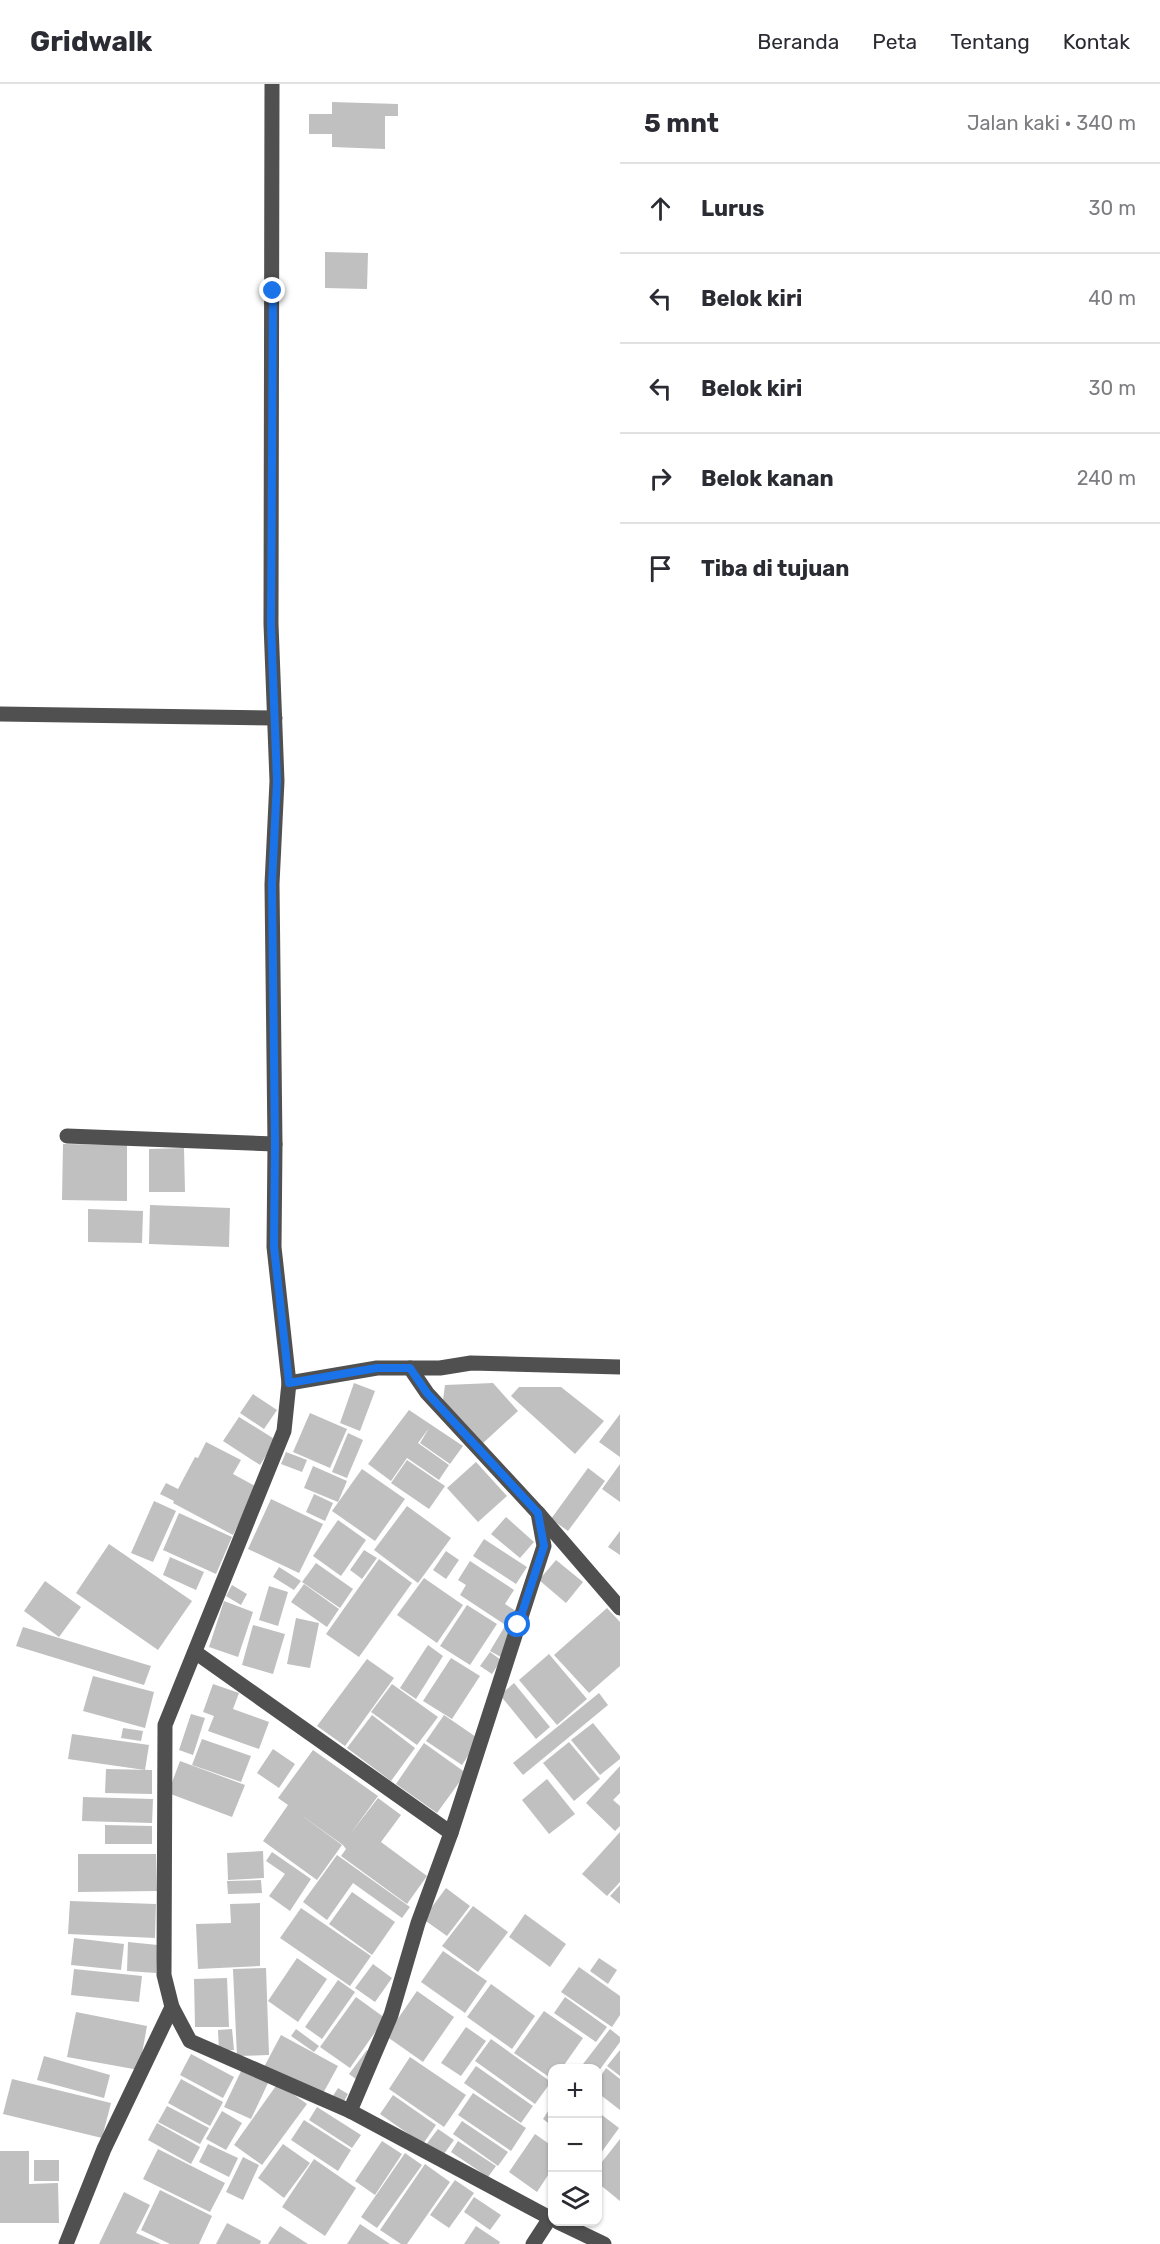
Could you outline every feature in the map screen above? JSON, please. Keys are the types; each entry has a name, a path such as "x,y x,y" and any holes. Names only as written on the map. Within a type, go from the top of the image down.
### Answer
{"street":[{"path":"272,84 271,624 277,781 272,884 274,1247 289,1383 284,1431 165,1725 164,1975 172,2007 190,2041 350,2111 548,2216"},
{"path":"0,714 275,718"},
{"path":"67,1136 275,1144"},
{"path":"289,1383 377,1368 440,1368 471,1363 620,1367"},
{"path":"410,1368 427,1393 538,1513 620,1608"},
{"path":"350,2111 391,2015 418,1923 451,1833 544,1546 538,1513"},
{"path":"195,1652 451,1833"},
{"path":"66,2244 104,2149 172,2007"},
{"path":"533,2244 548,2226"},
{"path":"568,2226 604,2244"}],"building":[{"path":"332,102 398,104 398,116 385,116 385,149 332,147 332,134 309,134 309,114 332,114"},
{"path":"325,252 368,253 367,289 325,288"},
{"path":"63,1144 127,1145 127,1201 62,1200"},
{"path":"184,1148 185,1192 149,1192 149,1149"},
{"path":"150,1205 230,1208 229,1247 149,1244"},
{"path":"88,1209 143,1211 142,1243 88,1242"},
{"path":"354,1383 375,1391 360,1431 340,1423"},
{"path":"493,1383 518,1411 482,1444 443,1400 445,1385"},
{"path":"519,1387 561,1387 604,1421 575,1454 511,1396"},
{"path":"253,1394 277,1410 264,1429 240,1413"},
{"path":"409,1410 463,1446 450,1464 420,1443 429,1428 418,1443 449,1465 439,1480 407,1458 391,1481 368,1464"},
{"path":"310,1413 347,1429 330,1468 293,1452"},
{"path":"620,1414 620,1457 599,1442"},
{"path":"239,1417 276,1440 260,1465 223,1441"},
{"path":"348,1433 363,1440 347,1478 332,1472"},
{"path":"206,1442 241,1460 233,1474 257,1487 233,1535 160,1494 166,1483 178,1489"},
{"path":"286,1452 307,1460 302,1472 281,1464"},
{"path":"407,1460 445,1486 429,1509 391,1483"},
{"path":"476,1462 507,1496 478,1522 447,1488"},
{"path":"620,1464 620,1502 602,1489"},
{"path":"313,1466 347,1481 338,1502 304,1488"},
{"path":"588,1468 605,1481 568,1531 551,1519"},
{"path":"362,1469 405,1499 375,1541 332,1511"},
{"path":"314,1494 333,1503 325,1521 306,1512"},
{"path":"271,1499 323,1524 299,1573 248,1549"},
{"path":"154,1501 176,1511 153,1562 131,1553"},
{"path":"407,1506 451,1538 418,1583 374,1550"},
{"path":"179,1513 232,1537 216,1574 163,1550"},
{"path":"506,1517 534,1542 520,1558 491,1534"},
{"path":"338,1520 366,1540 341,1576 313,1556"},
{"path":"620,1531 620,1555 608,1547"},
{"path":"484,1539 527,1567 516,1584 473,1556"},
{"path":"109,1544 192,1601 158,1650 76,1593"},
{"path":"364,1550 377,1558 362,1579 350,1570"},
{"path":"446,1551 459,1560 446,1579 433,1570"},
{"path":"170,1557 204,1572 196,1590 163,1575"},
{"path":"379,1559 412,1583 359,1657 326,1634"},
{"path":"556,1560 583,1582 566,1603 539,1580"},
{"path":"470,1561 514,1590 505,1604 516,1611 507,1626 460,1595 466,1585 458,1580"},
{"path":"316,1563 353,1589 340,1608 302,1582"},
{"path":"279,1567 301,1581 294,1590 273,1577"},
{"path":"424,1578 463,1605 437,1643 397,1615"},
{"path":"45,1581 81,1607 59,1637 24,1611"},
{"path":"304,1584 339,1609 327,1627 291,1602"},
{"path":"232,1585 247,1594 241,1605 226,1596"},
{"path":"269,1586 288,1592 278,1626 259,1620"},
{"path":"224,1601 253,1612 238,1657 209,1647"},
{"path":"467,1605 497,1624 470,1665 440,1646"},
{"path":"607,1608 620,1622 620,1666 589,1693 554,1655"},
{"path":"296,1618 319,1623 310,1668 287,1664"},
{"path":"253,1625 285,1634 273,1674 242,1665"},
{"path":"505,1626 515,1632 501,1657 490,1651"},
{"path":"23,1627 151,1666 144,1685 16,1646"},
{"path":"428,1645 443,1656 416,1699 400,1688"},
{"path":"490,1652 501,1660 492,1674 480,1666"},
{"path":"549,1654 587,1699 557,1725 519,1680"},
{"path":"451,1658 480,1676 452,1719 423,1701"},
{"path":"367,1659 394,1678 345,1746 317,1726"},
{"path":"93,1676 154,1692 145,1728 83,1711"},
{"path":"514,1683 550,1727 536,1739 500,1695"},
{"path":"213,1684 239,1693 233,1709 269,1722 259,1749 208,1731 214,1716 203,1712"},
{"path":"392,1684 438,1717 417,1745 371,1712"},
{"path":"599,1693 608,1705 523,1775 513,1763"},
{"path":"191,1714 205,1718 193,1755 179,1750"},
{"path":"372,1715 415,1748 391,1781 347,1748"},
{"path":"444,1715 479,1739 462,1765 426,1741"},
{"path":"593,1723 620,1756 620,1759 600,1775 571,1740"},
{"path":"123,1728 143,1731 141,1741 121,1738"},
{"path":"72,1734 149,1745 145,1770 68,1759"},
{"path":"202,1739 251,1756 241,1782 192,1765"},
{"path":"569,1742 600,1779 574,1801 543,1763"},
{"path":"424,1743 466,1773 437,1813 396,1784"},
{"path":"273,1749 295,1764 279,1788 257,1773"},
{"path":"313,1750 378,1796 351,1833 378,1798 401,1815 381,1842 427,1876 407,1904 341,1856 346,1849 343,1845 297,1812 342,1845 317,1880 263,1841 288,1805 278,1798"},
{"path":"180,1761 245,1785 232,1817 168,1793"},
{"path":"620,1766 620,1793 613,1800 620,1806 620,1826 615,1831 586,1803"},
{"path":"106,1769 152,1770 152,1794 105,1793"},
{"path":"547,1779 575,1814 549,1834 522,1800"},
{"path":"83,1797 153,1799 152,1823 82,1821"},
{"path":"105,1825 152,1826 152,1844 105,1844"},
{"path":"620,1832 620,1882 607,1896 582,1874"},
{"path":"263,1851 264,1878 228,1880 227,1853"},
{"path":"272,1852 311,1879 290,1911 269,1896 285,1874 266,1861"},
{"path":"78,1854 156,1854 157,1891 78,1892"},
{"path":"337,1855 410,1907 402,1918 353,1883 327,1920 303,1902"},
{"path":"261,1880 262,1893 228,1894 227,1881"},
{"path":"620,1885 620,1904 610,1896"},
{"path":"446,1888 470,1906 447,1936 423,1919"},
{"path":"352,1892 395,1922 372,1955 329,1924"},
{"path":"70,1901 156,1904 155,1938 68,1934"},
{"path":"260,1903 260,1966 198,1969 196,1924 231,1923 230,1904"},
{"path":"473,1906 508,1932 478,1972 442,1946"},
{"path":"301,1908 371,1956 350,1986 280,1938"},
{"path":"525,1914 566,1944 550,1967 509,1937"},
{"path":"74,1938 124,1944 121,1970 71,1965"},
{"path":"128,1942 158,1945 156,1973 127,1971"},
{"path":"443,1951 487,1981 465,2013 421,1982"},
{"path":"297,1958 327,1979 298,2022 268,2001"},
{"path":"599,1958 617,1970 608,1984 590,1971"},
{"path":"373,1964 392,1978 375,2002 355,1988"},
{"path":"579,1967 620,1996 620,2015 612,2027 561,1992"},
{"path":"266,1968 269,2055 237,2056 233,1969"},
{"path":"74,1969 142,1976 139,2002 71,1995"},
{"path":"227,1978 229,2027 195,2027 194,1979"},
{"path":"338,1980 355,1992 322,2039 305,2027"},
{"path":"491,1984 535,2016 512,2049 467,2017"},
{"path":"417,1991 454,2017 423,2062 386,2036"},
{"path":"356,1997 385,2018 350,2068 320,2047"},
{"path":"565,1997 607,2027 596,2042 554,2013"},
{"path":"544,2011 583,2038 565,2064 548,2064 548,2076 514,2053"},
{"path":"76,2012 147,2026 139,2070 67,2057"},
{"path":"466,2027 486,2041 461,2076 441,2063"},
{"path":"232,2029 234,2050 219,2051 218,2030"},
{"path":"296,2029 319,2046 314,2052 291,2036"},
{"path":"610,2029 620,2037 620,2042 602,2067 602,2064 583,2064"},
{"path":"281,2035 338,2066 321,2097 264,2067"},
{"path":"491,2039 548,2080 548,2086 535,2104 475,2061"},
{"path":"367,2050 370,2054 360,2082 349,2074"},
{"path":"620,2050 620,2076 607,2066"},
{"path":"191,2054 234,2077 223,2098 180,2075"},
{"path":"44,2056 110,2075 104,2098 37,2080"},
{"path":"410,2057 466,2095 444,2127 389,2089"},
{"path":"476,2066 533,2106 521,2123 464,2083"},
{"path":"606,2068 620,2079 620,2110 602,2096 602,2074"},
{"path":"242,2069 269,2081 251,2119 224,2107"},
{"path":"12,2079 111,2103 102,2138 3,2114"},
{"path":"181,2079 223,2102 210,2126 168,2103"},
{"path":"278,2083 307,2104 262,2165 234,2145"},
{"path":"338,2088 348,2094 342,2105 331,2099"},
{"path":"473,2093 526,2128 511,2151 458,2115"},
{"path":"393,2095 436,2125 423,2144 380,2114"},
{"path":"167,2106 209,2128 200,2144 158,2122"},
{"path":"317,2107 361,2135 352,2148 309,2120"},
{"path":"222,2111 242,2123 226,2150 206,2139"},
{"path":"548,2111 548,2123 543,2119"},
{"path":"602,2115 619,2128 602,2151"},
{"path":"304,2120 351,2150 338,2171 291,2140"},
{"path":"462,2121 508,2152 498,2166 453,2134"},
{"path":"157,2123 200,2147 191,2164 148,2140"},
{"path":"438,2129 454,2140 441,2158 425,2146"},
{"path":"535,2134 548,2143 548,2175 537,2192 509,2172"},
{"path":"620,2139 620,2201 602,2186 602,2162"},
{"path":"382,2141 402,2154 375,2195 355,2181"},
{"path":"458,2141 496,2166 488,2177 451,2152"},
{"path":"208,2144 238,2158 229,2177 199,2162"},
{"path":"283,2144 310,2163 284,2198 258,2178"},
{"path":"158,2149 225,2183 210,2212 143,2179"},
{"path":"0,2151 29,2151 29,2184 58,2183 59,2223 0,2223"},
{"path":"405,2153 422,2165 377,2228 361,2217"},
{"path":"243,2157 259,2165 243,2200 226,2192"},
{"path":"314,2159 356,2188 325,2236 282,2207"},
{"path":"34,2160 59,2160 59,2181 34,2181"},
{"path":"425,2164 450,2182 407,2244 401,2244 380,2230"},
{"path":"455,2180 474,2193 449,2228 430,2215"},
{"path":"160,2190 212,2216 199,2244 170,2244 141,2230"},
{"path":"124,2192 150,2205 136,2233 161,2244 99,2244"},
{"path":"474,2197 501,2215 490,2230 464,2212"},
{"path":"227,2223 261,2241 260,2244 216,2244"},
{"path":"360,2224 390,2244 347,2244"},
{"path":"280,2226 308,2244 268,2244"},
{"path":"476,2226 500,2242 499,2244 464,2244"}],"route":[{"path":"273,291 271,624 277,781 272,884 274,1247 289,1383 377,1368 410,1368 427,1393 538,1513 544,1546 518,1625"}]}
